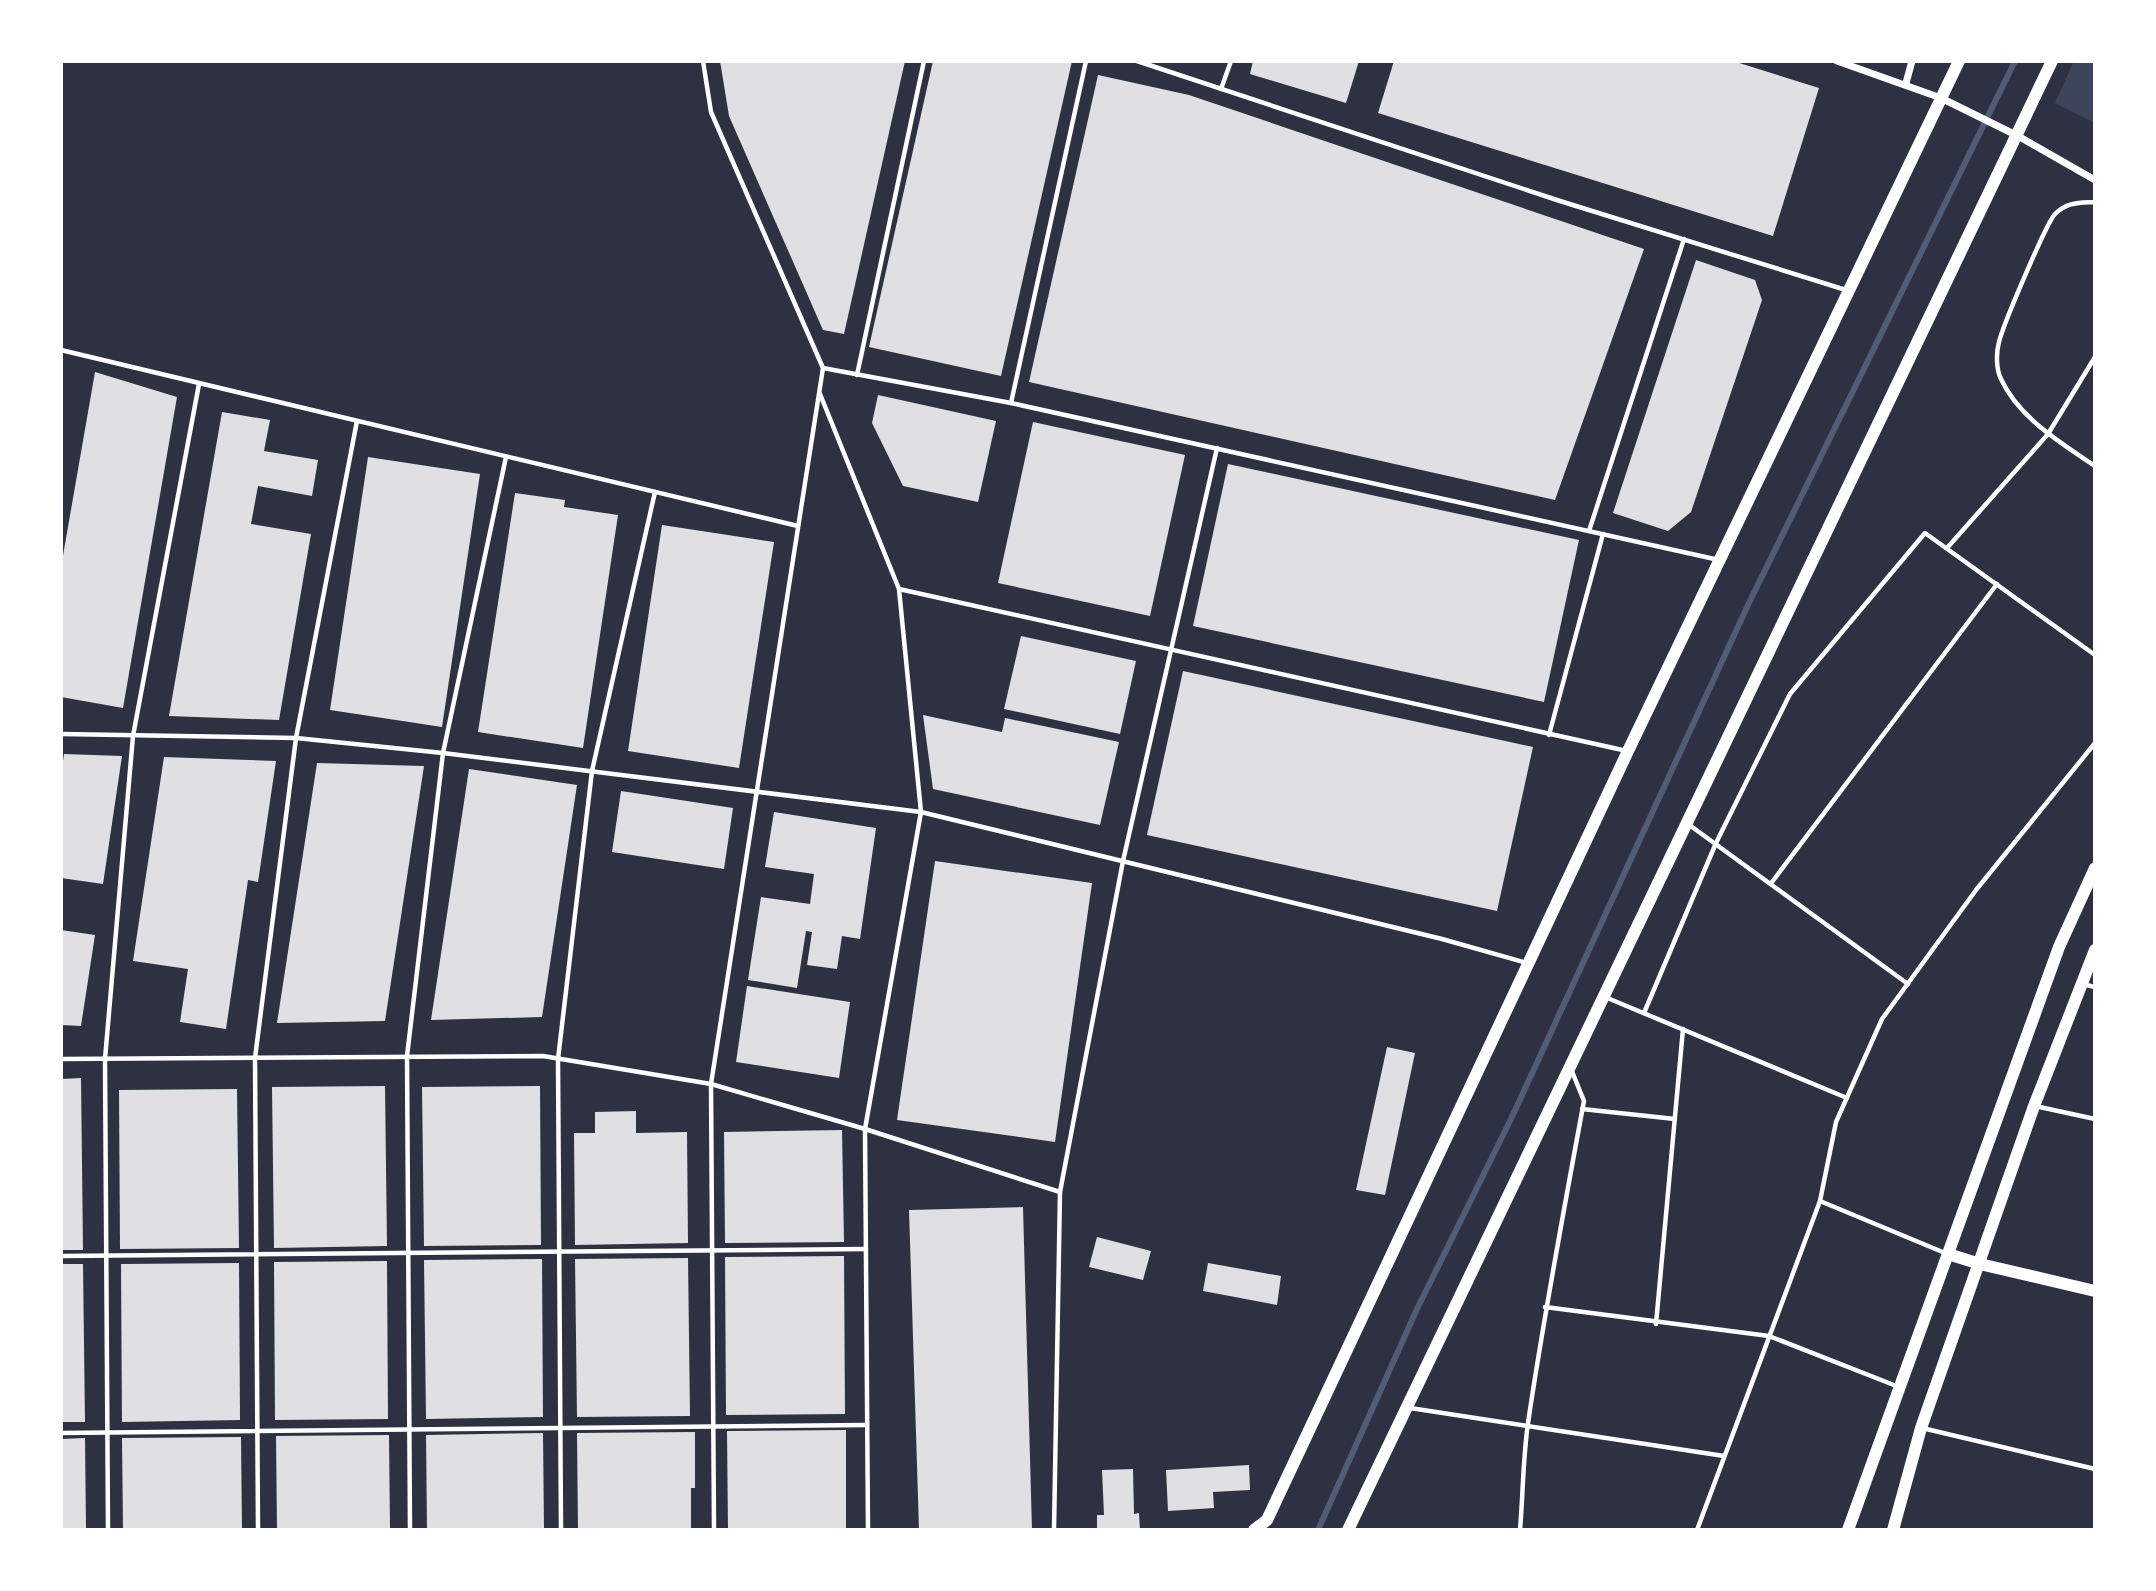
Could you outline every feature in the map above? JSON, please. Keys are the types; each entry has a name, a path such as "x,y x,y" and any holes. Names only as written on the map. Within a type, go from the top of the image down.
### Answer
{"street":[{"path":"1837,61 1906,83 1941,98 2018,136 2095,180"},
{"path":"1906,83 1912,61"},
{"path":"1254,1530 1267,1520 1628,751 1959,61"},
{"path":"1348,1530 2052,61"},
{"path":"1848,1530 2059,947 2095,868"},
{"path":"1893,1530 1921,1428 2034,1106 2088,985 2095,950"},
{"path":"1948,1254 2095,1291"}],"lane":[{"path":"703,61 711,112 823,369 711,1084 714,1530"},
{"path":"857,375 924,61"},
{"path":"1011,403 1086,61"},
{"path":"1138,61 1849,290"},
{"path":"1221,89 1231,61"},
{"path":"2095,202 2072,204 2052,218 1998,342 1997,368 2001,380 2017,403 2048,434 2095,466"},
{"path":"1589,531 1684,239"},
{"path":"61,350 798,526"},
{"path":"1947,548 2048,434 2095,356"},
{"path":"823,369 1011,403 1719,560"},
{"path":"108,1530 105,1059 133,736 200,384"},
{"path":"819,392 899,589 921,812 865,1129 868,1530"},
{"path":"258,1530 256,1058 296,738 356,421"},
{"path":"1054,1530 1060,1192 1122,861 1217,448"},
{"path":"410,1530 407,1056 443,753 506,457"},
{"path":"561,1530 558,1059 592,771 655,492"},
{"path":"1644,1013 1716,843 1790,694 1926,533 2095,655"},
{"path":"1549,735 1603,534"},
{"path":"1772,883 1997,584"},
{"path":"899,589 1628,751"},
{"path":"61,734 296,738 443,753 921,812 1442,939 1528,964"},
{"path":"1697,1530 1820,1200 1836,1122 1882,1019 1976,890 2095,743"},
{"path":"1687,823 1908,984"},
{"path":"1604,996 1847,1098"},
{"path":"1656,1324 1683,1029"},
{"path":"61,1059 531,1055 711,1084 865,1129 1060,1192"},
{"path":"1520,1530 1528,1424 1540,1363 1545,1307 1584,1101 1570,1067"},
{"path":"2034,1106 2095,1119"},
{"path":"1582,1109 1675,1119"},
{"path":"1820,1200 1948,1254"},
{"path":"61,1256 866,1249"},
{"path":"1545,1307 1656,1324 1769,1336 1900,1388"},
{"path":"1407,1407 1724,1456"},
{"path":"61,1433 867,1425"},
{"path":"1921,1428 2095,1469"}],"shaded area":[{"path":"2074,61 2095,61 2095,123 2055,103"}],"building":[{"path":"720,61 905,61 844,334 823,330 729,116"},
{"path":"933,61 1072,61 1001,376 869,347"},
{"path":"1253,61 1359,61 1346,103 1250,74"},
{"path":"1394,61 1733,61 1819,88 1773,236 1378,113"},
{"path":"1098,75 1189,95 1644,249 1555,500 1029,382"},
{"path":"1696,260 1755,280 1762,300 1691,512 1668,531 1613,513"},
{"path":"95,372 177,397 123,708 61,697 61,567"},
{"path":"878,395 996,421 978,502 903,486 872,423"},
{"path":"222,412 270,420 264,451 318,460 312,496 258,486 251,524 311,534 279,720 169,716"},
{"path":"1033,422 1185,455 1150,616 998,583"},
{"path":"368,457 480,474 442,727 330,710"},
{"path":"1228,464 1579,540 1544,702 1193,626"},
{"path":"515,493 565,500 564,507 618,515 583,748 478,732"},
{"path":"662,525 774,542 739,768 628,751"},
{"path":"1021,636 1136,661 1120,734 1004,709"},
{"path":"1183,671 1533,747 1497,911 1147,835"},
{"path":"923,715 1002,732 1005,718 1119,742 1100,825 933,789"},
{"path":"64,754 122,756 103,884 61,878 61,775"},
{"path":"164,757 276,761 258,882 248,880 226,1029 180,1022 188,969 133,961"},
{"path":"317,763 424,766 385,1021 277,1023"},
{"path":"469,769 577,785 542,1017 431,1020"},
{"path":"621,791 733,808 724,869 612,852"},
{"path":"774,812 876,828 860,939 842,936 837,969 807,965 812,932 806,931 797,988 748,980 761,897 810,904 814,874 765,867"},
{"path":"935,861 1092,883 1055,1142 897,1120"},
{"path":"61,930 95,935 81,1026 61,1025"},
{"path":"747,986 850,1002 839,1078 736,1062"},
{"path":"1387,1047 1415,1053 1385,1195 1356,1190"},
{"path":"81,1078 83,1250 61,1250 61,1079"},
{"path":"385,1086 387,1246 274,1248 272,1087"},
{"path":"540,1086 541,1245 424,1246 422,1087"},
{"path":"237,1089 239,1248 120,1249 119,1090"},
{"path":"636,1111 636,1133 687,1132 688,1243 575,1245 574,1133 595,1133 595,1112"},
{"path":"842,1130 844,1242 725,1243 724,1132"},
{"path":"1023,1207 1032,1530 919,1530 909,1210"},
{"path":"1097,1237 1151,1251 1143,1280 1089,1267"},
{"path":"844,1256 845,1414 726,1415 725,1257"},
{"path":"688,1258 690,1416 577,1417 575,1259"},
{"path":"542,1259 543,1417 426,1419 424,1260"},
{"path":"387,1261 388,1419 275,1420 274,1262"},
{"path":"239,1263 240,1420 122,1422 121,1264"},
{"path":"1208,1263 1281,1276 1277,1305 1203,1291"},
{"path":"61,1264 83,1264 85,1422 61,1422"},
{"path":"846,1430 846,1530 728,1530 727,1431"},
{"path":"695,1432 695,1488 691,1488 691,1530 578,1530 577,1433"},
{"path":"543,1433 544,1530 427,1530 426,1435"},
{"path":"389,1435 390,1530 277,1530 276,1436"},
{"path":"241,1437 242,1530 123,1530 122,1438"},
{"path":"85,1438 86,1530 61,1530 61,1439"},
{"path":"1249,1465 1250,1490 1213,1492 1214,1508 1168,1511 1166,1470"},
{"path":"1133,1469 1134,1514 1139,1513 1140,1530 1097,1530 1097,1515 1104,1515 1102,1470"}],"waterway":[{"path":"1318,1530 1417,1309 1511,1119 1748,605 2015,61"}]}
